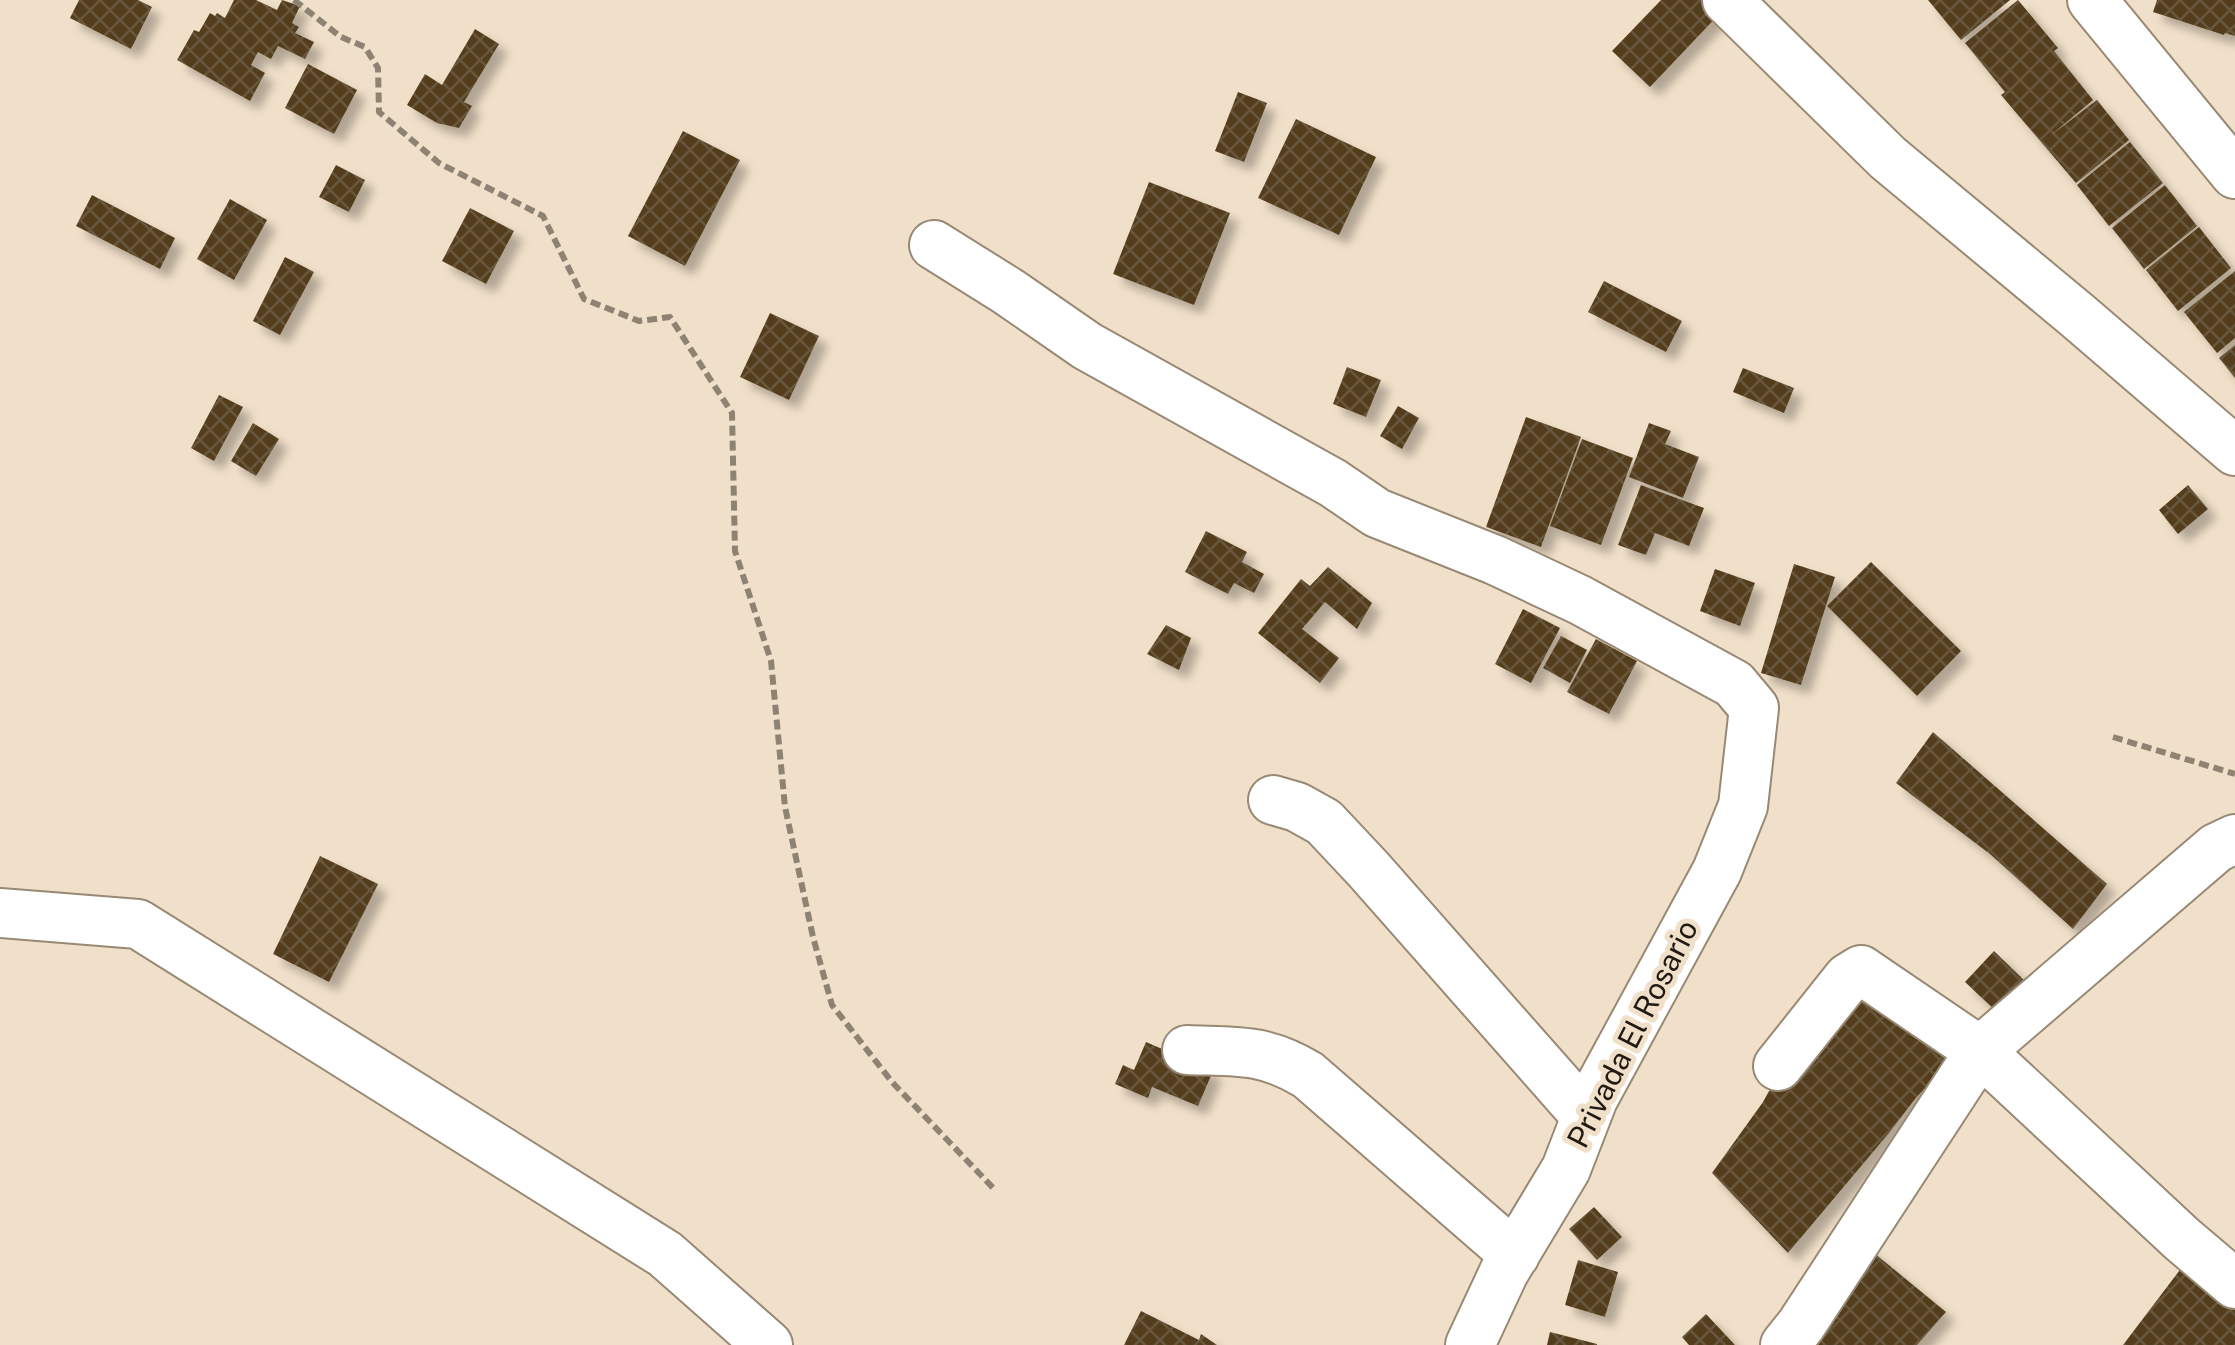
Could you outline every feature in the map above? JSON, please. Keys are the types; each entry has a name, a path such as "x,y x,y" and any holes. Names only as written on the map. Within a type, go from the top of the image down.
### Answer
{"street":[{"path":"1727,0 1888,158 2235,451"},
{"path":"2092,0 2235,174"},
{"name":"Privada El Rosario","path":"934,246 1087,346 1333,483 1377,513 1495,560 1580,600 1734,684 1754,708 1744,806 1717,871 1593,1098 1566,1169 1515,1254 1470,1345"},
{"path":"1274,800 1297,806 1324,822 1586,1116"},
{"path":"1785,1345 1980,1050 2216,848 2235,838"},
{"path":"0,914 138,924 665,1254 768,1345"},
{"path":"1778,1066 1848,978 1861,970 1980,1050 2154,1214 2235,1284"},
{"path":"1187,1050 1258,1053 1284,1060 1308,1075 1515,1254"}],"path":[{"path":"294,0 340,37 364,47 378,68 379,112 439,162 543,216 584,299 639,321 670,317 732,414 735,551 771,662 785,808 832,1005 892,1082 996,1191"},
{"path":"2112,737 2235,774"}],"building":[{"path":"79,0 138,0 152,7 131,49 70,18"},
{"path":"234,0 256,0 277,10 282,0 300,6 292,23 299,27 295,33 314,42 305,59 278,46 271,59 258,52 251,65 265,73 250,101 177,60 194,30 199,32 210,13 225,18"},
{"path":"1661,0 1716,0 1725,8 1650,87 1612,51"},
{"path":"1928,0 2010,0 1961,40"},
{"path":"2018,0 2058,48 2054,51 2093,100 2050,136 2097,100 2129,140 2076,183 2001,95 2005,92 1965,43"},
{"path":"2157,0 2235,0 2235,36 2153,12"},
{"path":"475,29 499,44 464,102 472,106 459,128 437,123 407,105 425,74 442,85"},
{"path":"308,64 357,90 334,134 285,108"},
{"path":"1238,92 1267,103 1244,162 1215,151"},
{"path":"1296,119 1376,157 1339,235 1258,198"},
{"path":"683,131 740,160 685,266 628,236"},
{"path":"2130,142 2163,183 2109,226 2077,185"},
{"path":"336,165 365,180 349,212 319,197"},
{"path":"1149,182 1230,213 1194,305 1113,274"},
{"path":"2165,185 2197,226 2144,269 2112,228"},
{"path":"92,195 175,238 160,269 76,226"},
{"path":"230,199 267,220 234,280 197,259"},
{"path":"470,208 514,231 486,284 442,261"},
{"path":"2199,227 2231,268 2178,311 2146,270"},
{"path":"285,257 314,272 280,335 253,321"},
{"path":"2235,271 2235,338 2217,353 2184,312"},
{"path":"1604,281 1682,321 1666,352 1588,312"},
{"path":"770,313 819,336 789,400 740,377"},
{"path":"2235,345 2235,378 2219,358"},
{"path":"1347,367 1381,380 1366,417 1333,404"},
{"path":"1743,368 1794,388 1784,413 1733,392"},
{"path":"219,395 243,407 214,461 191,448"},
{"path":"1398,406 1419,418 1402,449 1380,436"},
{"path":"1526,417 1581,437 1541,547 1486,527"},
{"path":"253,423 279,439 256,476 231,461"},
{"path":"1649,423 1671,431 1665,444 1699,457 1683,498 1629,477"},
{"path":"1582,439 1633,458 1601,545 1550,526"},
{"path":"1641,485 1704,508 1689,546 1655,533 1646,555 1618,545"},
{"path":"2188,485 2208,509 2178,534 2159,510"},
{"path":"1206,531 1247,552 1242,562 1264,574 1254,593 1234,583 1228,594 1185,572"},
{"path":"1871,562 1961,651 1917,696 1827,606"},
{"path":"1794,564 1835,577 1801,685 1761,673"},
{"path":"1328,567 1372,603 1357,629 1325,602 1302,629 1339,658 1320,683 1258,633 1301,579 1310,586"},
{"path":"1715,569 1755,583 1740,626 1700,611"},
{"path":"1523,609 1560,628 1531,683 1495,664"},
{"path":"1166,625 1191,638 1179,670 1147,654"},
{"path":"1561,636 1587,650 1570,683 1543,668"},
{"path":"1596,639 1637,661 1609,714 1567,692"},
{"path":"1933,732 2107,884 2073,929 1990,854 1896,783"},
{"path":"320,856 378,884 329,982 273,954"},
{"path":"1994,951 2026,982 1998,1013 1965,982"},
{"path":"1848,978 1956,1054 1788,1253 1712,1173 1763,1102 1793,1047"},
{"path":"1146,1042 1213,1071 1198,1106 1152,1087 1148,1098 1115,1084 1123,1065 1134,1070"},
{"path":"1594,1207 1622,1237 1597,1260 1569,1229"},
{"path":"1857,1239 1946,1312 1917,1345 1785,1345"},
{"path":"2195,1250 2235,1287 2235,1345 2123,1345"},
{"path":"1578,1260 1618,1272 1605,1317 1565,1305"},
{"path":"1141,1311 1199,1340 1201,1334 1217,1345 1124,1345"},
{"path":"1706,1314 1735,1345 1689,1345 1682,1337"},
{"path":"1550,1332 1597,1344 1597,1345 1547,1345"}]}
